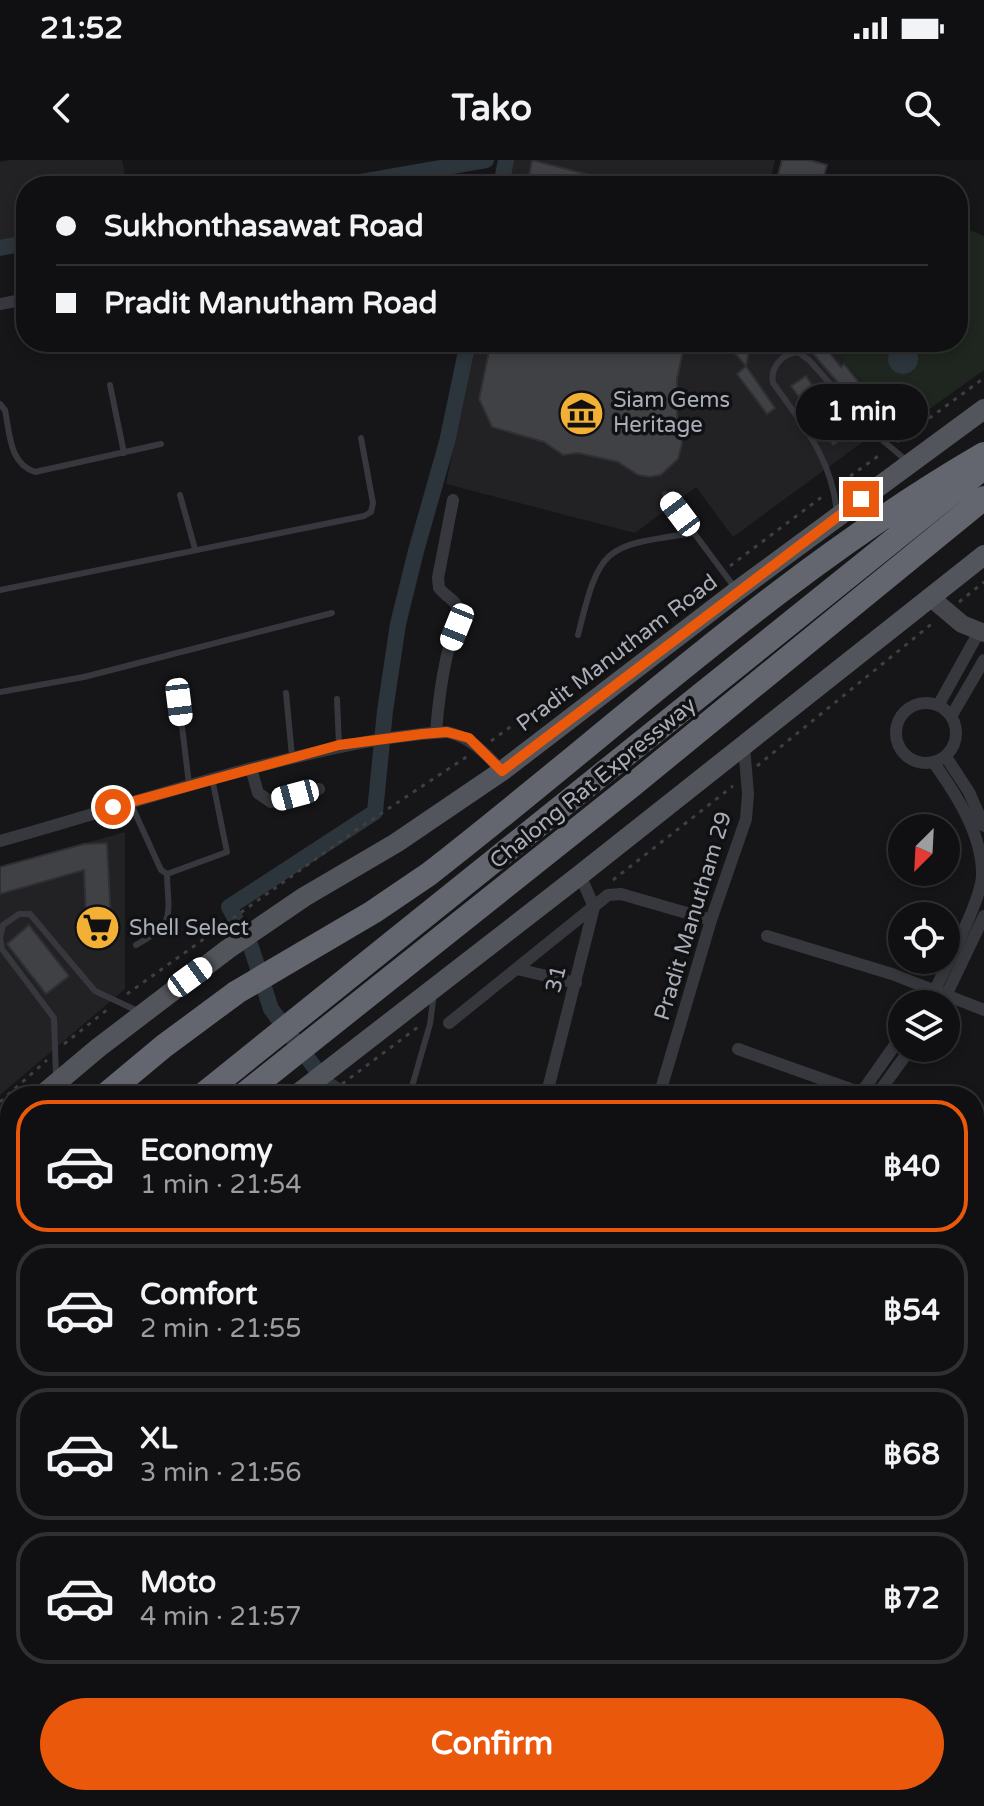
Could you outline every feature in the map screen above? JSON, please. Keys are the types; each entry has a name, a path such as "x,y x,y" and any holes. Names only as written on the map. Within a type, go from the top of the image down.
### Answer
{"highway":[{"path":"116,1086 164,1046 259,979 373,912 429,874 807,570 914,495 984,454"},
{"name":"Chalong Rat Expressway","path":"213,1086 984,468"},
{"name":"Chalong Rat Expressway","path":"255,1086 630,787 984,498"}],"main road":[{"name":"Pradit Manutham Road","path":"54,1086 143,1013 244,937 304,897 396,843 502,771 737,591 984,409"},
{"path":"321,1086 434,989 984,555"},
{"path":"930,597 946,613 982,632"}],"street":[{"path":"436,732 440,683 459,611 455,602 439,588 438,578 453,500"},
{"path":"939,704 982,632"},
{"path":"952,715 984,660"},
{"path":"924,702 939,704 952,715 957,730 954,746 940,760 919,763 906,756 898,744 896,730 900,716 910,706 924,702"},
{"path":"0,841 189,784 292,756 375,739 447,732 469,738 502,771"},
{"name":"Pradit Manutham 29","path":"662,1086 711,920 746,819 748,794 744,746"},
{"path":"935,990 974,905 983,877 980,830 956,795 940,760"},
{"path":"251,768 258,793 271,802 319,789"},
{"path":"580,875 592,902"},
{"path":"449,1023 517,969 592,902 608,895 615,893 711,920"},
{"name":"31","path":"549,1086 576,983 592,902"},
{"path":"950,990 984,916"},
{"path":"767,936 892,974 929,990"},
{"path":"517,969 576,983"},
{"path":"960,1004 984,1010"},
{"path":"738,1049 839,1086"},
{"path":"869,1086 888,1057"},
{"path":"883,1086 901,1062"}],"lane":[{"path":"837,517 834,488 812,436 773,383 772,375 778,362 789,353 798,352 809,360 890,448 910,463"},
{"path":"110,385 124,453"},
{"path":"0,404 5,410 16,459 28,470 42,472 161,444"},
{"path":"0,590 364,516 371,512 373,503 361,438"},
{"path":"665,494 737,591"},
{"path":"180,495 195,549"},
{"path":"578,635 592,579 604,560 623,545 694,533"},
{"path":"0,692 84,677 332,613"},
{"path":"286,693 292,756"},
{"path":"337,699 339,745"},
{"path":"179,702 189,784"},
{"path":"167,874 227,852 212,778"},
{"path":"130,802 161,870 167,874"},
{"path":"136,945 158,933 169,916 167,874"},
{"path":"49,1086 54,1018 2,949 0,937 3,925 19,914 30,914 95,991 143,1013"},
{"path":"412,1086 432,1016 434,989"}],"path":[{"path":"227,923 359,828 513,727 984,378"},
{"path":"592,902 984,582"},
{"path":"321,1086 432,1016"}],"shaded area":[{"path":"122,160 125,176 16,176 16,238 0,241 0,162"},
{"path":"510,160 775,160 771,176 508,176"},
{"path":"968,229 984,236 984,370 914,420 894,419 836,352 968,352"},
{"path":"474,352 836,352 894,419 733,537 696,487 635,533 446,484"},
{"path":"891,352 916,353 916,365 903,374 893,369 888,359"},
{"path":"125,832 125,989 11,1086 0,1086 0,867"}],"building":[{"path":"532,160 593,176 529,176"},
{"path":"782,160 809,160 827,165 824,176 778,176"},
{"name":"Siam Gems Heritage","path":"489,352 683,352 677,379 677,417 682,428 682,444 678,459 661,475 638,475 618,462 578,453 563,455 544,442 492,427 479,399"},
{"path":"734,352 749,352 746,366"},
{"path":"812,352 829,352 841,367 844,364 876,404 864,413"},
{"path":"746,366 775,408 767,414 737,374"},
{"path":"806,376 847,436 833,445 791,386"},
{"path":"107,843 112,940 87,941 84,870 0,894 0,867 84,844"},
{"path":"29,925 69,976 46,994 7,944"}],"waterway":[{"path":"395,176 486,160"},
{"path":"503,176 506,160"},
{"path":"0,248 16,245"},
{"path":"330,1086 271,1009 251,947 229,907 375,812 398,624 447,442 466,352"}],"place":[{"name":"Siam Gems Heritage","path":"582,413"},
{"name":"Shell Select","path":"98,928"}],"route":[{"path":"113,807 292,756 339,745 422,734 447,732 469,738 502,771 861,499"}]}
